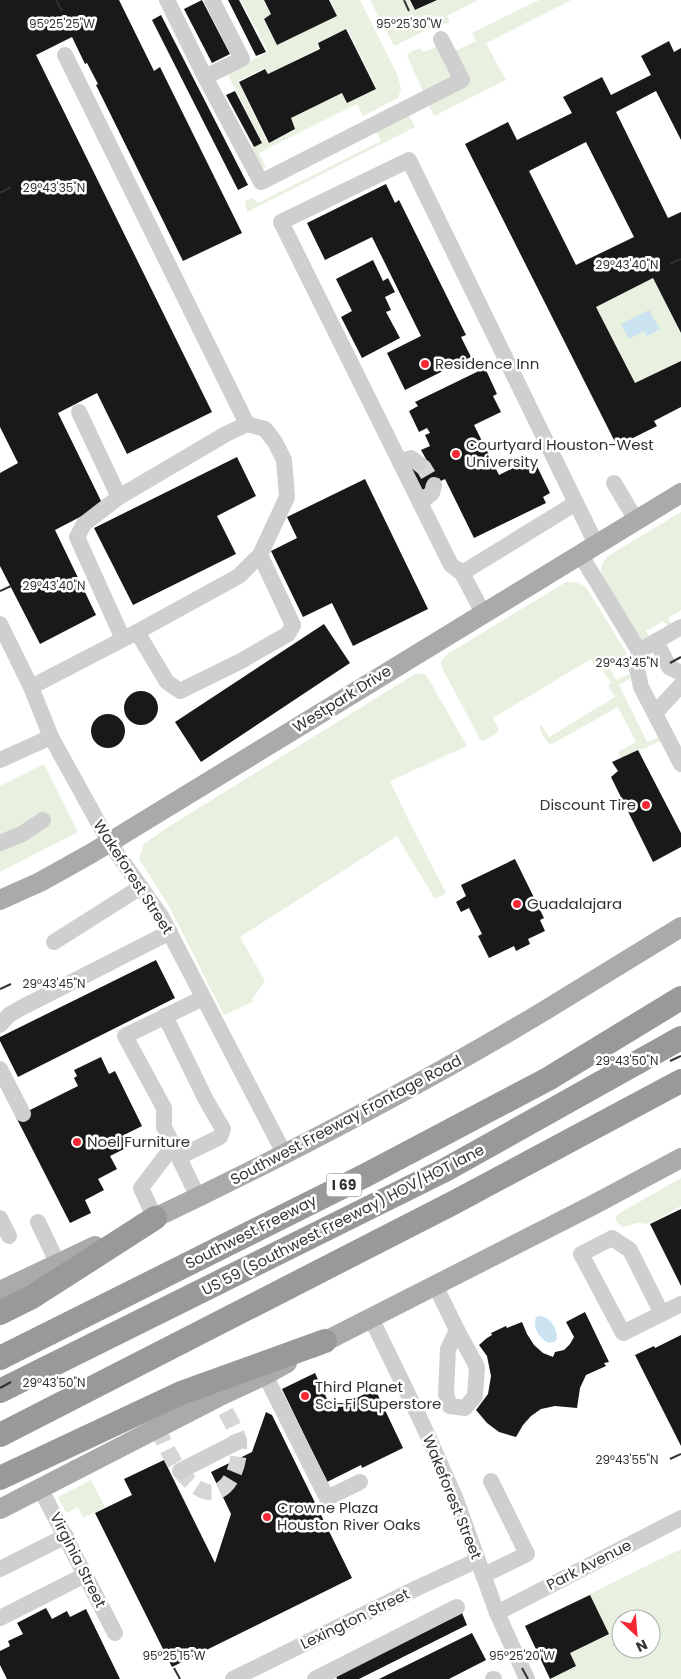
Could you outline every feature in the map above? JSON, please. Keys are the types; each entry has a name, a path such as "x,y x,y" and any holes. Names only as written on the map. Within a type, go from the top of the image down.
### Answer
{"highway":[{"name":"Southwest Freeway","path":"0,1358 548,1079 681,998"},
{"name":"US 59 (Southwest Freeway) HOV/HOT lane","path":"0,1391 445,1170 681,1038"},
{"path":"0,1435 453,1203 681,1081"},
{"path":"0,1313 32,1297 155,1218"},
{"path":"0,1478 181,1393 325,1340"}],"main road":[{"name":"Westpark Drive","path":"0,900 59,872 681,493"},
{"name":"Southwest Freeway Frontage Road","path":"0,1291 285,1155 442,1070 531,1019 681,927"},
{"path":"0,1509 265,1375 325,1340 603,1200 681,1158"}],"street":[{"path":"167,0 205,78 261,182 462,80 442,39"},
{"path":"205,78 242,59 212,0"},
{"path":"65,55 247,424"},
{"path":"483,613 462,573 451,565 281,222 409,160 576,502 588,549 639,651 637,670 641,688 681,764"},
{"path":"79,412 119,497"},
{"path":"31,686 130,636 239,576 260,555 287,497 284,460 275,442 265,430 247,424 226,434 119,497 84,524 77,537 130,636 167,682 180,691 241,661 288,634 292,625 260,555"},
{"path":"400,462 411,458 418,463"},
{"path":"614,483 636,520"},
{"path":"420,503 432,493 434,485"},
{"path":"462,573 576,502"},
{"name":"Wakeforest Street","path":"0,624 31,686 51,737 109,842 161,916 170,932 285,1155"},
{"path":"639,651 681,627"},
{"path":"656,641 669,667 681,673"},
{"path":"655,713 681,685"},
{"path":"0,760 51,737"},
{"path":"0,843 22,834 43,820"},
{"path":"54,942 141,887"},
{"path":"0,1025 9,1015 21,1008 170,932"},
{"path":"198,1197 164,1127 164,1108 125,1036 203,998"},
{"path":"155,1218 141,1188 176,1152 220,1137 223,1129 206,1100 165,1016"},
{"path":"0,1069 22,1114"},
{"path":"0,1218 4,1236"},
{"path":"38,1222 58,1264"},
{"path":"662,1314 630,1250 612,1238 581,1254 623,1333 662,1314 681,1304"},
{"path":"435,1285 458,1330"},
{"name":"Wakeforest Street","path":"371,1318 448,1482 497,1613 527,1679"},
{"path":"265,1375 326,1498 360,1482"},
{"path":"180,1471 239,1442"},
{"name":"Lexington Street","path":"233,1679 417,1588 527,1554 491,1481"},
{"name":"Virginia Street","path":"40,1488 115,1633"},
{"name":"Park Avenue","path":"497,1613 681,1518"},
{"path":"0,1569 66,1536"},
{"path":"0,1618 85,1575"},
{"path":"323,1677 456,1608"}],"green space":[{"path":"241,0 263,0 271,14 263,19 277,45 337,16 330,0 360,0 398,76 401,90 398,98 363,116 357,104 259,153 266,167 256,173 245,152 262,142 228,75 247,66 246,63 268,52","holes":["347,28 379,93 377,89 348,103 342,93 291,118 295,130 269,143 238,81 265,68 269,74 319,48 317,43"]},
{"path":"370,0 409,0 415,11 437,0 478,0 447,16 450,22 443,25 441,23 394,46"},
{"path":"539,0 571,0 479,47 486,44 506,80 434,116 407,56 415,50 421,49 423,52 436,47 442,57 476,41 472,33"},
{"path":"404,107 415,127 247,212 245,201 252,198 258,203 381,141 377,132"},
{"path":"653,278 681,333 681,361 635,383 596,307"},
{"path":"681,512 681,610 668,618 674,629 671,632 664,621 646,631 653,643 644,644 602,578 602,567 608,556"},
{"path":"566,582 576,582 586,587 626,652 627,657 610,668 616,680 629,674 631,678 619,685 647,742 660,737 662,740 641,750 640,748 621,758 618,752 636,742 618,707 554,743 550,744 546,740 540,726 542,726 549,737 615,697 608,686 611,683 602,669 597,669 591,659 493,718 499,729 497,733 483,741 480,739 441,666 441,661 446,655"},
{"path":"421,673 426,675 467,746 390,781 446,893 435,899 397,836 240,937 265,981 252,999 253,1002 224,1015 169,906 139,859 144,844 168,827 415,674"},
{"path":"44,764 78,832 0,872 0,786"},
{"path":"681,1178 681,1206 646,1224 639,1223 622,1226 618,1223 615,1218 618,1214"},
{"path":"91,1480 105,1507 83,1518 78,1507 66,1513 58,1497"},
{"path":"681,1549 681,1679 552,1679 525,1626"}],"water":[{"path":"649,310 660,329 647,336 644,331 629,339 621,324"},
{"path":"541,1316 548,1319 555,1328 557,1339 554,1342 548,1343 537,1332 535,1325 536,1317"}],"building":[{"path":"0,0 119,0 154,71 160,67 242,233 183,261 96,85 98,84 87,63 85,64 72,37 36,55 212,412 127,454 97,393 58,413 103,505 55,530 96,615 40,644 0,566 0,473 18,463 0,427"},
{"path":"202,0 230,54 212,63 184,9"},
{"path":"228,0 239,0 266,52 256,56"},
{"path":"264,0 329,0 337,16 277,45 264,19 271,14"},
{"path":"410,0 437,0 415,10"},
{"path":"161,15 248,185 238,190 152,20"},
{"path":"346,29 376,89 347,103 342,93 291,118 295,129 269,143 239,82 265,69 268,74 320,49 318,43"},
{"path":"669,41 674,52 681,48 681,140 656,91 616,112 668,218 681,212 681,333 653,278 596,307 635,383 681,361 681,407 654,421 657,426 617,446 465,144 508,122 517,140 572,113 563,97 602,77 611,95 651,75 641,56","holes":["586,142 634,237 576,265 529,171"]},
{"path":"235,91 262,143 254,147 226,95"},
{"path":"386,184 395,203 399,200 466,335 461,337 471,357 405,390 387,353 421,336 372,237 325,260 307,223"},
{"path":"373,260 383,281 388,278 395,292 385,297 391,310 386,312 400,338 362,358 341,317 352,311 336,279"},
{"name":"Courtyard Houston-West University","path":"485,368 497,394 493,396 501,412 474,425 499,475 533,458 550,493 543,497 546,503 474,538 445,479 422,490 411,467 426,459 421,450 430,446 425,435 430,433 427,428 419,432 409,411 418,406 415,402"},
{"path":"237,457 256,496 217,516 236,554 133,605 94,528"},
{"path":"365,479 428,609 353,646 332,603 303,617 271,551 297,538 287,517"},
{"path":"324,624 350,663 201,762 175,722"},
{"path":"141,691 153,696 158,708 153,720 141,725 129,720 124,708 129,696"},
{"path":"108,714 120,719 125,731 120,743 108,748 96,743 91,731 96,719"},
{"name":"Discount Tire","path":"638,750 681,833 681,847 653,862 611,777 618,771 612,762"},
{"path":"515,859 544,918 540,920 545,931 528,939 530,944 516,951 514,946 489,958 478,936 482,934 469,908 461,912 456,902 466,896 461,885"},
{"path":"156,960 175,998 18,1077 0,1041 0,1037"},
{"name":"Noel Furniture","path":"101,1057 109,1074 115,1071 142,1126 122,1136 128,1147 110,1156 117,1169 98,1179 104,1190 85,1200 91,1213 70,1223 16,1117 78,1086 74,1078 77,1076 74,1070"},
{"path":"681,1209 681,1286 650,1224"},
{"path":"585,1312 609,1362 604,1363 606,1366 586,1375 580,1388 577,1408 555,1406 541,1409 531,1416 516,1437 499,1432 487,1423 476,1410 488,1394 491,1376 487,1356 479,1345 492,1335 491,1333 506,1326 507,1328 522,1322 534,1345 543,1353 553,1357 555,1352 564,1350 574,1337 566,1322"},
{"path":"681,1335 681,1446 635,1355 654,1346 655,1348"},
{"path":"315,1373 332,1410 375,1389 403,1448 362,1468 361,1465 327,1482 282,1389"},
{"path":"266,1412 272,1415 352,1578 172,1667 95,1513 132,1495 124,1479 164,1460 215,1563 231,1514 211,1472 252,1452"},
{"path":"590,1595 609,1634 570,1653 576,1666 550,1679 525,1626"},
{"path":"46,1608 52,1619 67,1611 70,1617 86,1609 120,1679 7,1679 0,1665 0,1651 10,1646 8,1641 23,1634 17,1623"},
{"path":"462,1613 467,1625 359,1679 337,1679 336,1676"},
{"path":"472,1633 486,1660 449,1679 379,1679"}],"tunnel":[{"path":"418,463 424,468 434,485"},
{"path":"157,1428 173,1459 188,1480 206,1491 215,1492 223,1488 234,1473 239,1453 239,1443 234,1427 218,1397"}],"place":[{"name":"Residence Inn","path":"425,364"},
{"name":"Courtyard Houston-West University","path":"456,454"},
{"name":"Discount Tire","path":"646,805"},
{"name":"Guadalajara","path":"517,904"},
{"name":"Noel Furniture","path":"77,1142"},
{"name":"Third Planet Sci-Fi Superstore","path":"305,1396"},
{"name":"Crowne Plaza Houston River Oaks","path":"267,1517"}]}
